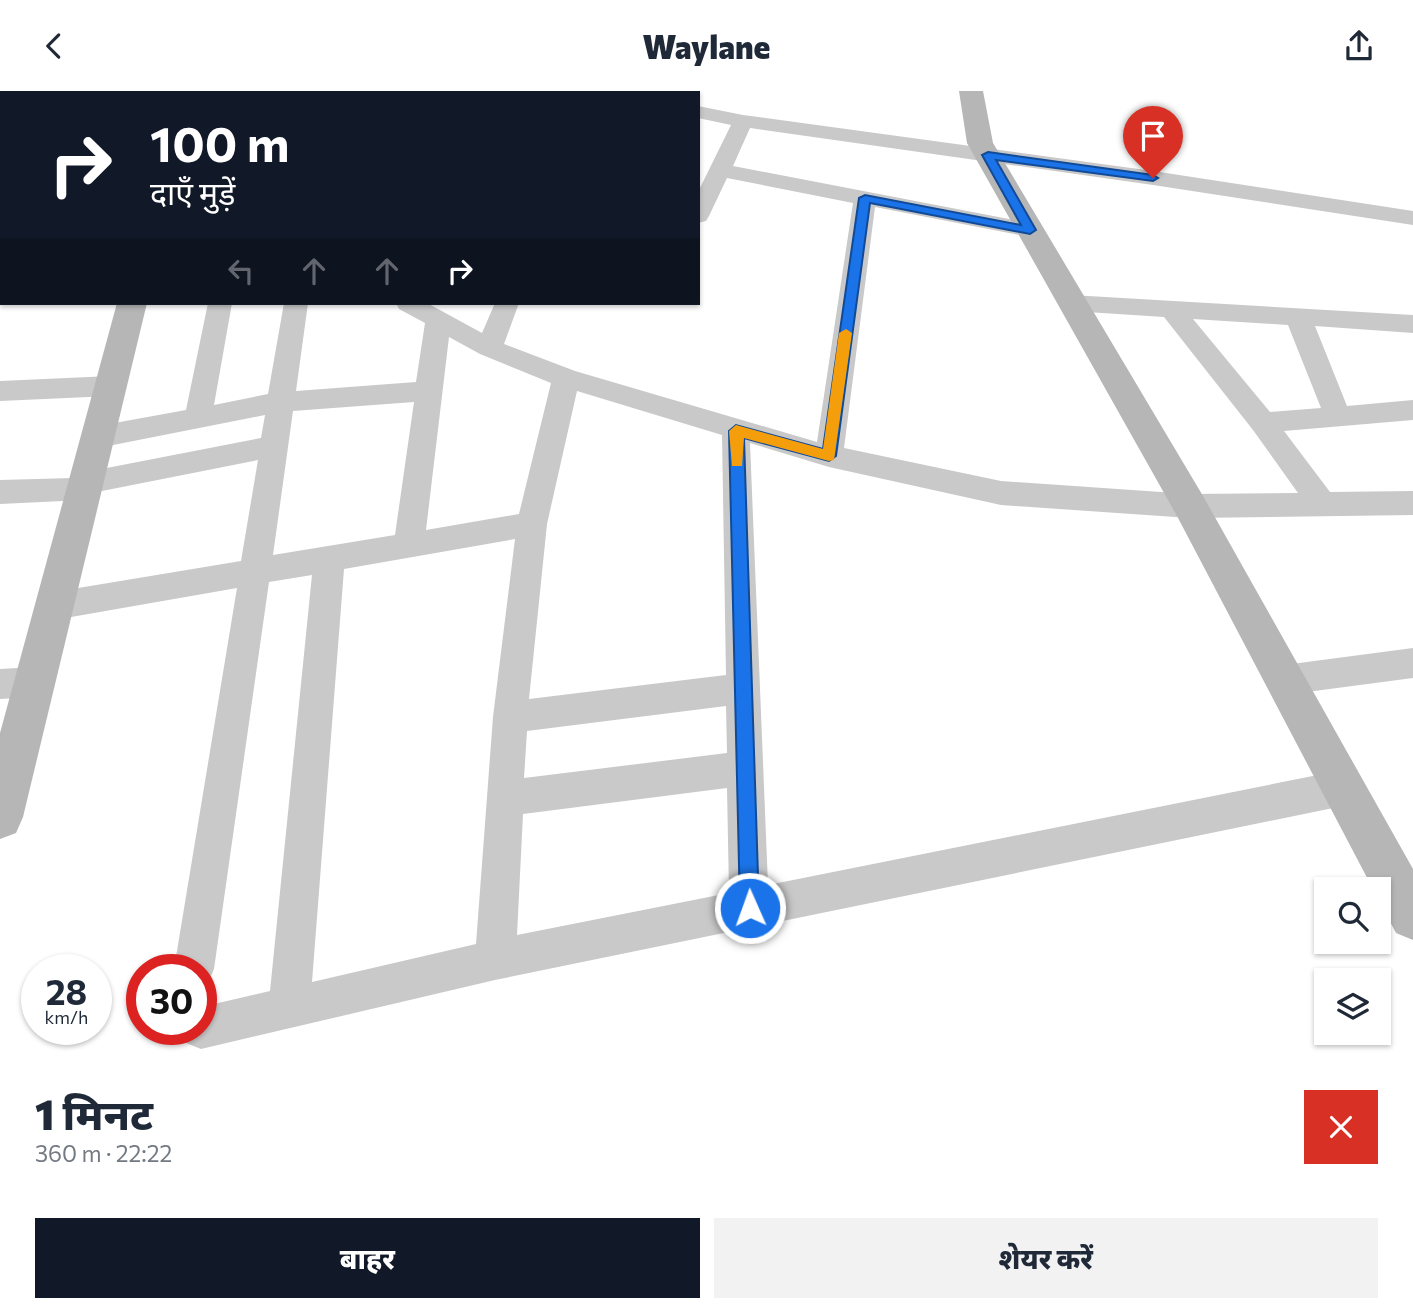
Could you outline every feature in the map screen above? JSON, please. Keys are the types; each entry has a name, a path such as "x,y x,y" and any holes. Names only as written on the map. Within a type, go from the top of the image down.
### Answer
{"street":[{"path":"971,91 980,143 1190,506 1413,916"},
{"path":"700,112 738,114 988,155 1413,218"},
{"path":"700,212 720,170 738,114"},
{"path":"720,170 1030,230"},
{"path":"829,456 865,198"},
{"path":"1071,303 1413,324"},
{"path":"1,810 17,683 54,606 131,305"},
{"path":"198,418 220,305"},
{"path":"196,954 296,305"},
{"path":"414,305 489,348 566,378 736,431 829,456 1001,493 1190,506 1413,503"},
{"path":"489,348 506,305"},
{"path":"1171,309 1263,423 1322,504"},
{"path":"1297,317 1338,417"},
{"path":"410,545 438,319"},
{"path":"495,960 510,717 532,524 566,378"},
{"path":"0,391 111,386"},
{"path":"98,436 281,402 429,391"},
{"path":"1263,423 1413,410"},
{"path":"736,431 750,908"},
{"path":"0,492 85,486 274,446"},
{"path":"54,606 532,524"},
{"path":"289,1008 329,558"},
{"path":"1284,680 1413,663"},
{"path":"510,717 743,688"},
{"path":"505,798 746,768"},
{"path":"217,1025 495,960 1343,787"}],"slow traffic":[{"path":"737,462 736,431 829,456 846,333"}],"route":[{"path":"750,908 736,431 829,456 865,198 1030,230 988,155 1153,178"}]}
